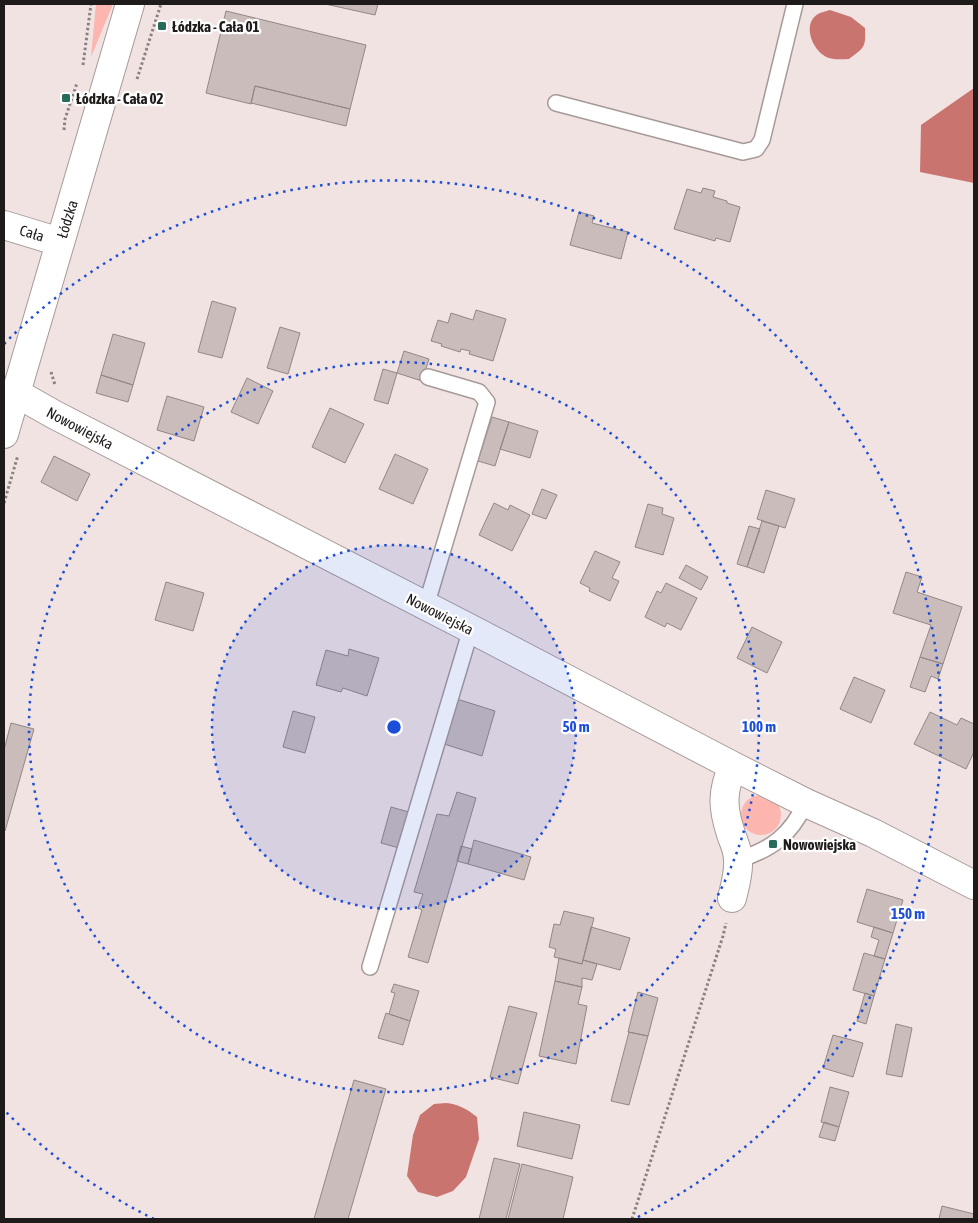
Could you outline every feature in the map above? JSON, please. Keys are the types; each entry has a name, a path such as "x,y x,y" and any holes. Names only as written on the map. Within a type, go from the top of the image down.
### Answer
{"street":[{"name":"Łódzka","path":"11,443 16,393 130,4"},
{"name":"Cała","path":"4,225 60,242"},
{"name":"Nowowiejska","path":"16,393 64,420 733,766 974,884"},
{"path":"732,898 738,873 738,860 728,823 724,797 726,782 733,766"}],"lane":[{"path":"556,104 743,152 756,149 762,140 795,4"},
{"path":"426,606 487,402 479,392 428,377"},
{"path":"370,967 470,629"},
{"path":"738,860 755,854 773,844 785,834 796,821 806,802"}],"path":[{"path":"4,503 11,443"},
{"path":"632,1219 723,936 732,898"}],"shaded area":[{"path":"96,4 113,4 91,57"},
{"path":"830,10 851,17 865,28 863,47 849,59 834,59 823,55 814,45 811,38 810,24 813,19 819,13"},
{"path":"974,88 974,183 920,172 921,125"},
{"path":"761,795 775,801 781,815 775,829 761,835 747,829 741,815 747,801"},
{"path":"446,1103 462,1107 477,1117 479,1139 466,1177 453,1191 437,1197 418,1192 407,1176 413,1135 420,1115 434,1104"}],"building":[{"path":"325,4 378,4 375,15"},
{"path":"226,11 366,45 350,109 255,86 251,104 206,93"},
{"path":"255,86 350,109 346,126 251,103"},
{"path":"703,188 715,191 713,197 740,207 730,242 716,238 715,241 674,229 687,189 701,193"},
{"path":"579,212 594,216 592,223 628,232 621,259 570,245"},
{"path":"212,301 236,308 222,358 198,352"},
{"path":"476,310 506,319 493,361 469,354 470,351 461,349 460,352 431,341 438,320 448,323 451,313 473,320"},
{"path":"280,327 300,333 288,374 267,368"},
{"path":"113,334 145,343 133,385 101,375"},
{"path":"404,351 429,359 422,381 397,373"},
{"path":"383,369 397,373 388,404 374,400"},
{"path":"101,375 133,385 128,402 96,393"},
{"path":"247,378 273,391 258,424 231,412"},
{"path":"167,396 204,407 194,441 157,430"},
{"path":"330,408 364,424 345,463 312,447"},
{"path":"492,417 509,422 495,466 478,461"},
{"path":"509,422 538,431 530,458 500,449"},
{"path":"395,454 428,469 413,504 379,489"},
{"path":"54,456 90,474 77,501 41,482"},
{"path":"542,489 557,495 546,519 532,514"},
{"path":"766,490 795,499 785,528 757,519"},
{"path":"494,503 508,510 510,505 530,515 512,551 479,535"},
{"path":"648,504 663,508 662,514 674,518 663,555 635,547"},
{"path":"762,521 779,526 764,573 747,567"},
{"path":"749,526 760,529 747,567 737,564"},
{"path":"595,551 620,562 612,578 619,581 610,601 589,591 590,588 580,583"},
{"path":"686,565 708,577 701,590 679,578"},
{"path":"906,572 922,577 917,592 962,607 943,664 920,657 931,625 893,613"},
{"path":"166,582 204,593 193,631 155,620"},
{"path":"666,583 697,598 681,630 667,623 665,627 645,617 657,591 661,593"},
{"path":"752,627 782,642 767,673 737,658"},
{"path":"349,649 379,658 367,696 343,688 341,692 316,685 326,650 348,656"},
{"path":"920,657 943,664 938,679 931,676 925,692 910,687"},
{"path":"854,677 885,690 871,723 840,709"},
{"path":"457,699 495,711 482,756 444,744"},
{"path":"293,711 315,717 305,753 283,747"},
{"path":"930,712 957,725 961,718 974,724 974,752 966,769 914,744"},
{"path":"11,723 34,729 5,831 4,750"},
{"path":"457,792 476,798 428,963 408,957 422,910 418,908 423,894 414,892 437,814 449,816"},
{"path":"391,807 409,812 399,848 381,843"},
{"path":"474,840 531,857 524,880 468,864"},
{"path":"461,846 472,849 468,864 457,861"},
{"path":"867,889 903,900 893,933 857,922"},
{"path":"564,911 594,918 582,964 554,957 556,949 549,947 554,924 560,925"},
{"path":"591,927 630,938 620,970 583,960"},
{"path":"874,927 893,933 885,959 874,956 879,940 871,937"},
{"path":"864,953 885,959 874,996 853,990"},
{"path":"559,958 582,964 583,960 597,964 592,980 582,978 582,987 555,981"},
{"path":"555,981 582,987 578,1004 587,1006 576,1064 539,1056"},
{"path":"394,984 419,991 410,1021 389,1014 395,993 391,992"},
{"path":"638,992 658,998 648,1036 628,1032"},
{"path":"865,993 874,996 866,1024 857,1021"},
{"path":"509,1006 537,1013 518,1084 490,1077"},
{"path":"386,1013 410,1021 403,1045 378,1038"},
{"path":"896,1024 912,1028 902,1077 886,1074"},
{"path":"629,1032 648,1036 629,1105 611,1101"},
{"path":"833,1035 863,1043 853,1077 823,1068"},
{"path":"354,1080 386,1089 348,1219 314,1219"},
{"path":"830,1087 849,1092 839,1127 821,1122"},
{"path":"524,1112 580,1125 572,1159 517,1146"},
{"path":"824,1122 839,1127 835,1141 819,1137"},
{"path":"494,1158 520,1164 506,1219 479,1219"},
{"path":"522,1164 573,1177 563,1219 508,1219"},
{"path":"942,1206 974,1214 974,1219 939,1219"}],"place":[{"name":"Łódzka - Cała 01","path":"162,26"},
{"name":"Łódzka - Cała 02","path":"66,98"},
{"name":"Nowowiejska","path":"773,844"}]}
